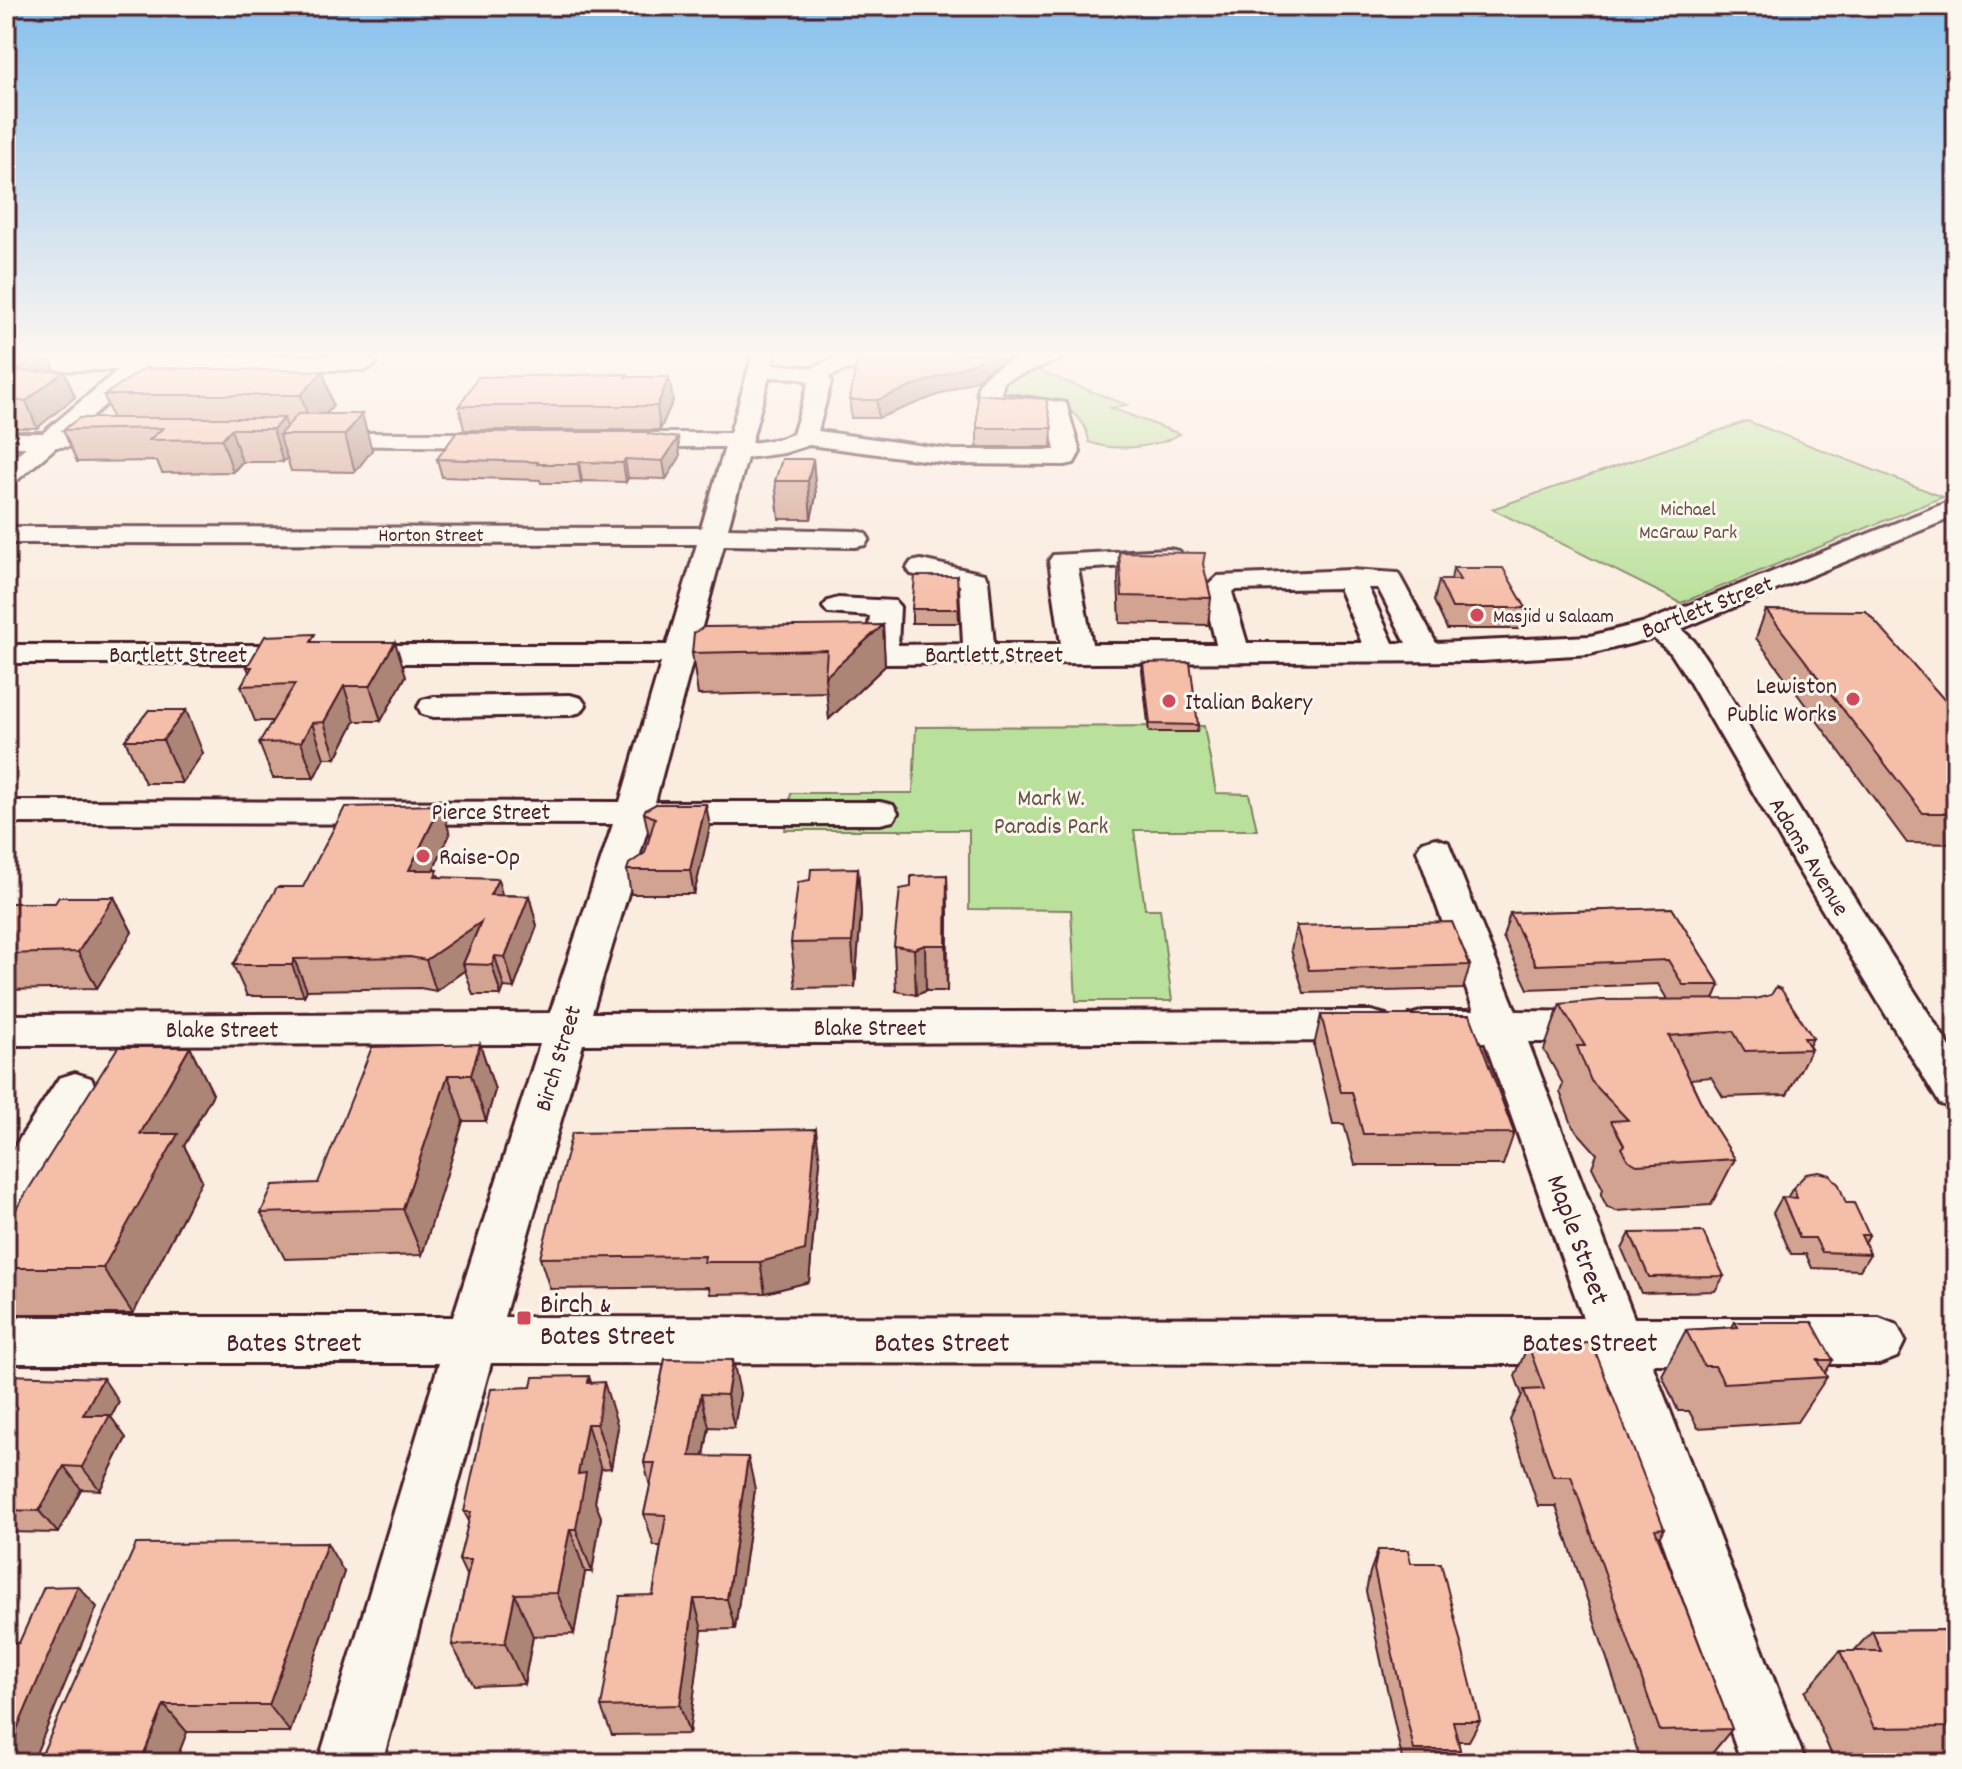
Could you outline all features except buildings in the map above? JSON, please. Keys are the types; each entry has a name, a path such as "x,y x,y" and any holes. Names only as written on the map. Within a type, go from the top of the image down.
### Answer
{"street":[{"path":"6,477 54,437"},
{"name":"Birch Street","path":"350,1763 404,1567 635,811 716,534 740,437"},
{"path":"600,440 784,446 806,437 953,457 1065,458 1068,452 1064,437"},
{"path":"6,440 137,440"},
{"path":"292,440 523,440"},
{"name":"Bartlett Street","path":"805,654 1426,653 1523,651 1590,645 1657,628 1956,507"},
{"name":"Horton Street","path":"6,535 716,534 855,539"},
{"path":"1078,654 1063,561 1169,557"},
{"path":"921,568 974,580 979,655"},
{"path":"1350,579 1382,653"},
{"path":"1234,653 1217,590 1228,582 1388,579 1426,653"},
{"path":"838,607 885,607 882,655"},
{"name":"Adams Avenue","path":"1657,628 1673,637 1683,648 1705,681 1813,863 1956,1092"},
{"name":"Bartlett Street","path":"6,654 774,654"},
{"path":"530,705 556,654"},
{"path":"434,707 570,705"},
{"name":"Pierce Street","path":"6,812 880,813"},
{"name":"Maple Street","path":"1435,850 1774,1763"},
{"name":"Blake Street","path":"6,1030 1640,1027"},
{"path":"6,1200 75,1090"},
{"name":"Bates Street","path":"6,1340 1879,1341"}],"green space":[{"path":"1087,437 1175,437 1135,447 1111,447 1089,442"},
{"name":"Michael McGraw Park","path":"1702,437 1787,437 1943,497 1681,603 1492,509"},
{"name":"Mark W. Paradis Park","path":"1204,726 1216,793 1249,794 1257,830 1134,830 1145,909 1160,909 1172,1001 1076,1001 1071,910 969,909 969,830 785,830 791,793 913,793 916,727"}],"place":[{"name":"Masjid u Salaam","path":"1477,615"},
{"name":"Lewiston Public Works","path":"1853,699"},
{"name":"Italian Bakery","path":"1169,701"},
{"name":"Raise-Op","path":"423,856"},
{"name":"Birch & Bates Street","path":"524,1318"}]}
